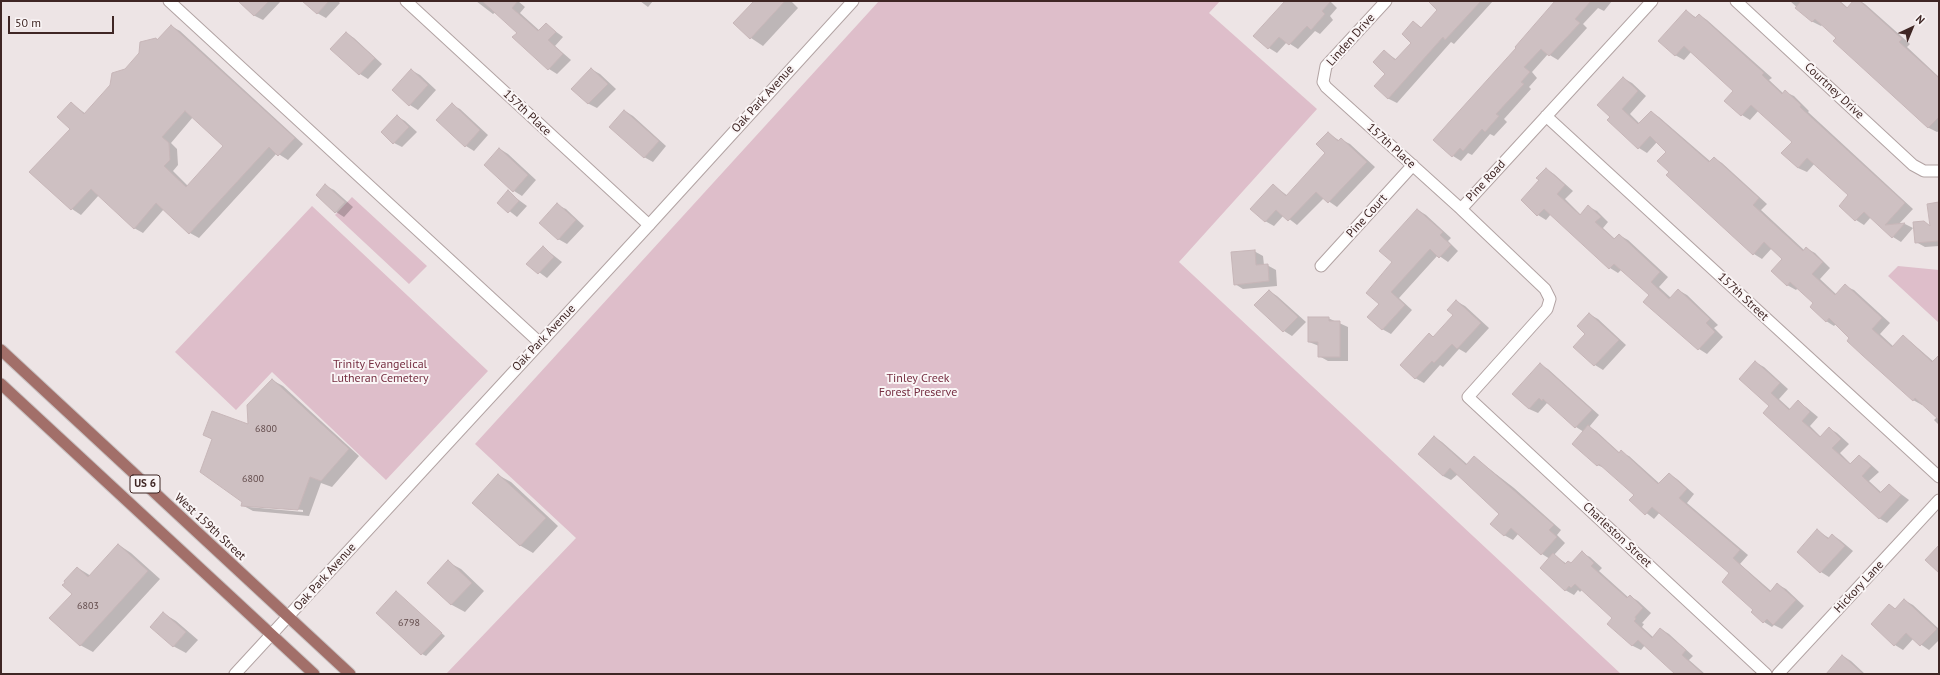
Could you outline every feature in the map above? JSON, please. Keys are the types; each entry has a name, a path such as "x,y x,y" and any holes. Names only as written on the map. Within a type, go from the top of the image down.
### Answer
{"main road":[{"name":"West 159th Street","path":"1,350 350,674"},
{"name":"US 6","path":"1,384 314,674"}],"street":[{"path":"169,1 540,343"},
{"name":"157th Place","path":"406,1 649,225"},
{"name":"Oak Park Avenue","path":"235,674 649,225 852,1"},
{"name":"Linden Drive","path":"1323,82 1326,66 1386,1"},
{"name":"Pine Road","path":"1468,397 1547,309 1550,299 1545,289 1461,209 1652,1"},
{"name":"Courtney Drive","path":"1736,1 1913,164 1924,171 1938,171"},
{"name":"157th Place","path":"1323,82 1326,87 1461,209"},
{"name":"157th Street","path":"1546,116 1939,477"},
{"name":"Pine Court","path":"1321,266 1413,165"},
{"name":"Charleston Street","path":"1468,397 1766,674"},
{"name":"Hickory Lane","path":"1778,674 1939,500"}],"green space":[{"name":"Tinley Creek Forest Preserve","path":"879,1 1220,1 1209,13 1317,109 1179,262 1621,674 446,674 576,538 475,444"},
{"path":"352,197 427,266 409,284 335,215"},
{"name":"Trinity Evangelical Lutheran Cemetery","path":"312,206 488,371 386,480 272,372 236,410 175,352"},
{"path":"1898,266 1939,270 1939,323 1888,276"}],"building":[{"path":"238,1 269,1 254,16"},
{"path":"302,1 329,1 317,14"},
{"path":"482,1 518,1 512,8 538,31 546,23 556,32 548,40 563,54 548,70 512,37 517,33"},
{"path":"754,1 785,1 750,39 733,23"},
{"path":"1285,1 1331,1 1322,11 1325,14 1311,30 1307,26 1289,45 1279,37 1268,49 1253,36"},
{"path":"1428,1 1481,1 1445,40 1443,37 1388,99 1374,86 1385,74 1373,62 1384,50 1395,60 1411,43 1402,34 1413,21 1421,28 1437,10"},
{"path":"1555,1 1591,1 1575,19 1580,23 1549,56 1541,49 1524,67 1530,72 1521,82 1524,84 1496,114 1499,116 1485,132 1482,129 1463,151 1460,148 1452,157 1433,140 1516,48 1515,47"},
{"path":"1801,1 1839,1 1847,8 1853,1 1860,1 1902,39 1899,42 1939,78 1939,117 1928,128 1833,41 1836,38 1815,19 1812,22 1795,8"},
{"path":"1686,10 1695,18 1699,14 1764,73 1762,75 1782,94 1785,90 1801,105 1800,107 1905,203 1885,225 1905,223 1892,238 1864,212 1855,221 1839,206 1848,195 1807,158 1798,168 1781,153 1792,142 1751,105 1741,116 1724,101 1733,91 1684,46 1675,56 1658,41"},
{"path":"171,25 295,138 278,156 269,147 189,234 156,203 134,229 91,189 71,210 29,172 70,129 57,117 71,102 84,114 110,85 112,73 125,69 139,53 140,42 156,38 157,40","holes":["185,111 223,146 186,187 164,166 170,160 169,143 162,137"]},
{"path":"346,32 375,58 359,75 330,49"},
{"path":"591,68 608,84 588,104 571,89"},
{"path":"411,69 428,85 409,106 392,90"},
{"path":"1623,77 1638,91 1622,109 1638,124 1651,111 1709,162 1714,157 1759,198 1753,205 1803,251 1806,247 1823,262 1812,274 1835,295 1845,284 1882,318 1872,329 1892,347 1903,335 1932,362 1939,355 1939,420 1915,398 1913,401 1862,355 1847,341 1849,338 1829,318 1826,322 1810,307 1813,303 1790,282 1787,286 1771,271 1782,259 1764,242 1753,255 1666,175 1669,172 1657,161 1666,152 1650,136 1638,149 1607,120 1610,117 1597,105"},
{"path":"452,103 480,130 465,147 436,120"},
{"path":"624,110 659,141 644,158 609,127"},
{"path":"397,115 409,127 393,144 381,132"},
{"path":"1328,132 1338,141 1341,138 1367,162 1328,203 1316,192 1288,221 1276,210 1265,222 1250,209 1273,184 1286,196 1325,153 1316,144"},
{"path":"499,148 528,175 513,192 484,165"},
{"path":"1546,168 1565,185 1557,194 1580,215 1588,205 1601,217 1595,222 1614,239 1619,234 1660,272 1651,282 1669,299 1678,289 1710,319 1706,323 1715,332 1698,350 1643,302 1649,295 1614,264 1609,269 1544,209 1537,216 1521,200 1539,180 1536,178"},
{"path":"325,184 345,202 335,213 316,195"},
{"path":"508,190 519,201 508,213 497,203"},
{"path":"1939,202 1939,241 1915,243 1913,222 1924,221 1930,226 1927,204"},
{"path":"557,203 576,220 558,240 539,223"},
{"path":"1417,209 1443,232 1440,235 1451,245 1439,258 1430,249 1391,292 1405,305 1382,330 1367,317 1379,304 1366,293 1392,262 1379,251"},
{"path":"543,246 554,257 538,274 526,264"},
{"path":"1255,250 1256,265 1268,264 1269,281 1234,285 1231,252"},
{"path":"1269,290 1298,317 1283,332 1254,305"},
{"path":"1456,300 1481,323 1457,349 1452,344 1434,363 1432,361 1415,379 1400,365 1429,333 1433,337 1453,315 1447,310"},
{"path":"1589,313 1619,340 1594,366 1573,347 1585,334 1577,326"},
{"path":"1308,317 1329,317 1329,321 1340,321 1340,357 1318,357 1318,342 1308,342"},
{"path":"1755,361 1780,383 1771,393 1789,410 1798,400 1810,412 1802,421 1820,437 1829,427 1841,439 1832,448 1850,464 1859,455 1871,466 1862,476 1880,493 1889,484 1901,495 1879,519 1763,413 1769,406 1739,379"},
{"path":"1540,363 1592,410 1575,428 1543,399 1542,401 1539,398 1529,409 1512,394"},
{"path":"272,379 349,449 321,481 310,477 298,510 241,506 242,502 200,472 212,439 203,435 212,411 248,424 247,405"},
{"path":"1588,425 1619,453 1621,450 1658,484 1669,473 1687,489 1679,498 1740,550 1733,558 1770,592 1777,583 1796,600 1773,625 1767,619 1763,623 1751,612 1753,610 1722,582 1729,573 1652,507 1645,515 1629,500 1634,495 1599,464 1597,466 1572,444"},
{"path":"1434,436 1466,465 1474,456 1554,525 1549,530 1557,537 1541,555 1511,528 1504,536 1490,524 1499,514 1450,468 1443,476 1418,454"},
{"path":"498,474 546,518 520,546 472,503"},
{"path":"1817,529 1828,539 1832,534 1845,546 1820,573 1797,552"},
{"path":"118,544 148,571 80,646 49,618 72,594 62,585 77,567 88,577"},
{"path":"1939,545 1939,573 1925,560"},
{"path":"1582,551 1594,563 1591,566 1627,598 1630,595 1643,608 1635,617 1636,619 1634,621 1652,638 1660,628 1686,650 1682,655 1703,674 1675,674 1638,640 1632,646 1607,624 1612,618 1575,584 1571,588 1569,586 1565,591 1540,568 1553,553 1565,564 1568,561 1571,563"},
{"path":"448,560 472,583 451,605 427,583"},
{"path":"396,591 442,633 421,655 376,613"},
{"path":"1904,599 1937,629 1920,646 1906,633 1894,646 1871,624 1889,604 1895,609"},
{"path":"163,612 186,632 173,647 150,627"},
{"path":"1842,655 1863,674 1826,674"}]}
